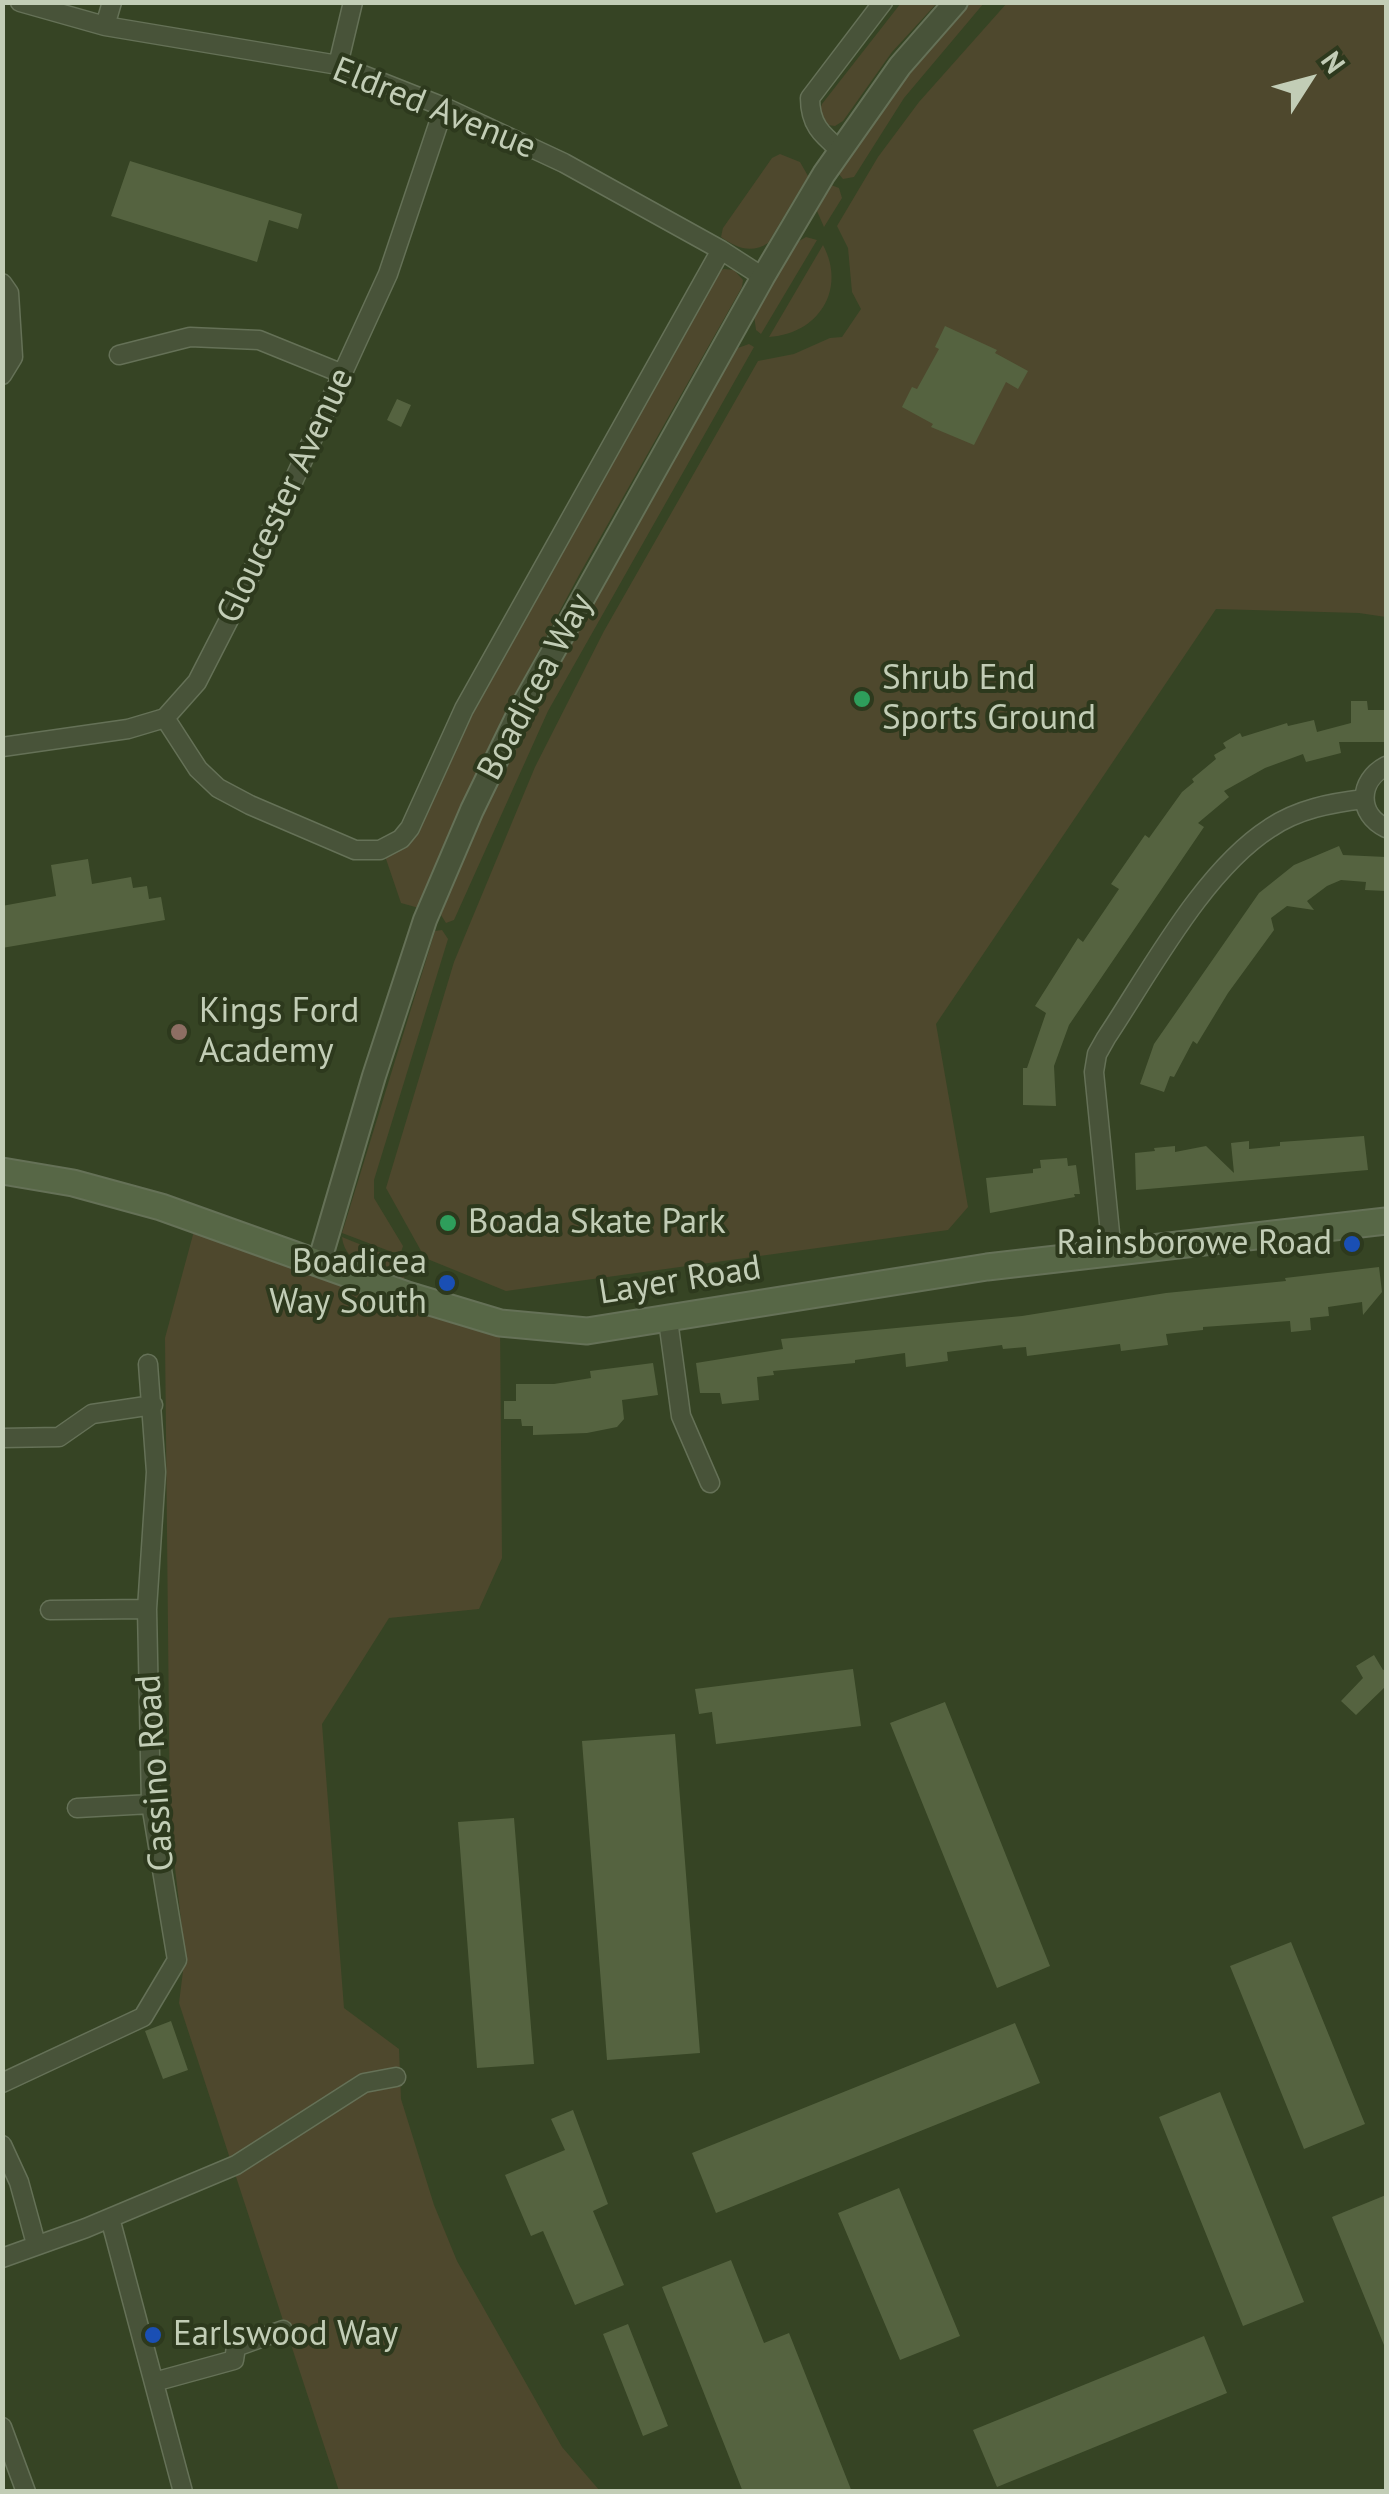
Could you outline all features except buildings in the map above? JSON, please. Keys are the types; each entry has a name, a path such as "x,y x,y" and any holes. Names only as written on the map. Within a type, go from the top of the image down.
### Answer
{"main road":[{"name":"Layer Road","path":"2,1171 73,1183 161,1207 407,1295 500,1323 587,1331 939,1274 1386,1221"}],"street":[{"name":"Eldred Avenue","path":"20,2 105,26 338,65 444,107 564,163 763,276"},
{"path":"105,26 112,2"},
{"path":"338,65 352,2"},
{"path":"840,150 817,131 810,98 883,2"},
{"name":"Boadicea Way","path":"319,1263 425,920 521,709 763,276 840,150 900,66 956,2"},
{"name":"Gloucester Avenue","path":"165,718 197,682 343,374 388,274 444,107"},
{"name":"Boadicea Way","path":"165,718 198,769 218,788 354,850 380,850 401,839 410,828 464,709 721,250"},
{"path":"2,284 10,292 13,358 2,375"},
{"path":"119,355 190,337 259,340 343,374"},
{"path":"2,747 128,730 165,718"},
{"path":"1386,766 1369,780 1364,799 1372,818 1386,828"},
{"path":"1112,1252 1094,1072 1097,1054 1193,908 1231,858 1270,827 1300,812 1364,799"},
{"path":"668,1320 681,1416 710,1483"},
{"name":"Cassino Road","path":"2,2083 143,2017 177,1960 152,1804 146,1609 156,1472 148,1364"},
{"path":"2,1438 59,1437 92,1414 153,1405"},
{"path":"50,1610 146,1609"},
{"path":"76,1808 152,1804"},
{"path":"2,2258 236,2166 364,2083 396,2078"},
{"path":"2,2144 20,2182 36,2244"},
{"path":"110,2218 183,2492"},
{"path":"154,2382 234,2360 236,2347 283,2330"},
{"path":"2,2427 26,2492"}],"shaded area":[{"path":"901,3 937,3 892,52 843,121 828,125 819,112 822,104"},
{"path":"969,3 984,3 904,98 854,177 843,179 838,173 887,101"},
{"name":"Shrub End Sports Ground","path":"1007,3 1386,3 1386,617 1216,609 936,1024 968,1207 948,1230 506,1291 425,1258 386,1188 454,962 535,767 604,631 758,361 794,354 830,338 842,337 861,309 852,292 848,248 837,226 878,157 919,102"},
{"path":"780,154 800,162 808,176 768,243 744,248 721,237 723,228 772,158"},
{"path":"831,185 839,188 842,198 824,227 817,211"},
{"path":"806,237 817,240 761,334 756,330 754,315 794,244"},
{"path":"823,245 832,278 823,307 801,328 769,337"},
{"path":"734,270 743,280 742,287 500,723 419,908 401,903 385,856 716,273"},
{"path":"749,344 754,347 548,711 454,920 446,923 441,915 447,898 517,737 735,349"},
{"path":"442,930 448,939 374,1180 374,1198 403,1246 401,1252 392,1252 342,1233 435,931"},
{"path":"194,1231 500,1323 502,1558 479,1609 389,1618 322,1724 344,2008 399,2049 401,2099 434,2205 457,2261 562,2447 600,2491 339,2491 179,2003 185,1955 170,1824 165,1338"},
{"path":"342,1237 401,1261 406,1265 404,1279 357,1261"}],"place":[{"name":"Shrub End Sports Ground","path":"862,699"},
{"name":"Kings Ford Academy","path":"179,1032"},
{"name":"Boada Skate Park","path":"448,1223"},
{"name":"Rainsborowe Road","path":"1352,1244"},
{"name":"Boadicea Way South","path":"447,1283"},
{"name":"Earlswood Way","path":"153,2335"}]}
